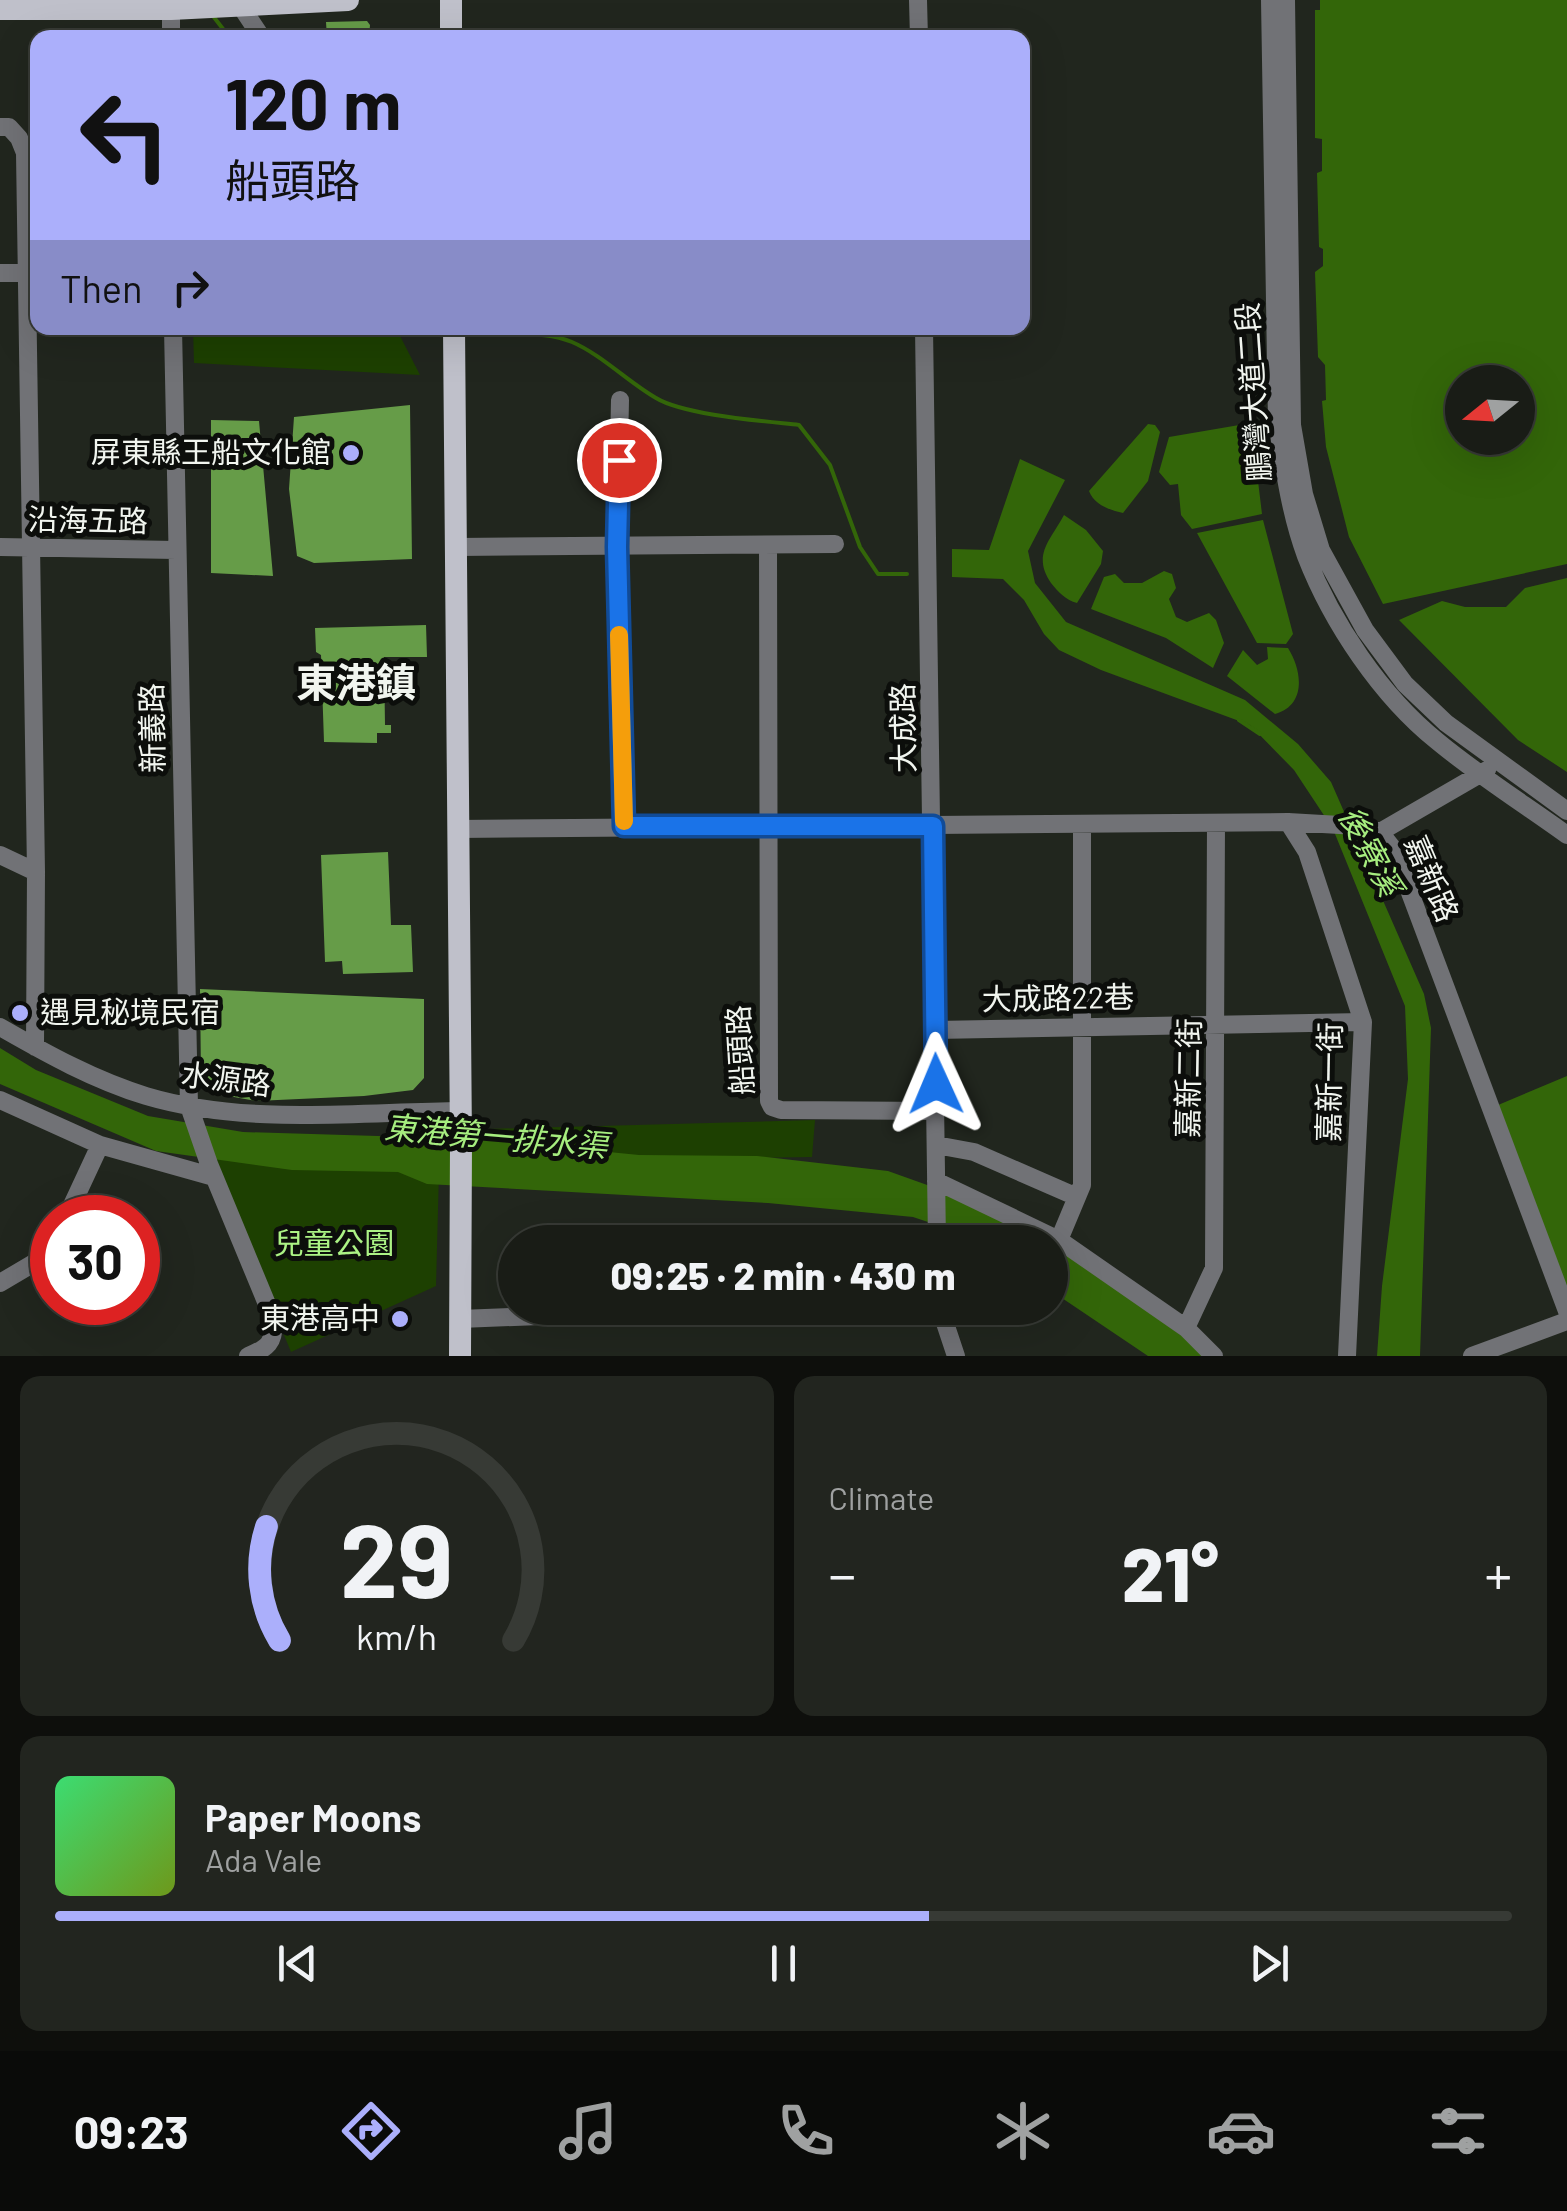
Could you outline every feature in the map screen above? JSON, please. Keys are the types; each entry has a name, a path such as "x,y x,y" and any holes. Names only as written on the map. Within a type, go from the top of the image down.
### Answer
{"main road":[{"path":"0,9 240,6 348,0"},
{"path":"451,0 452,30"},
{"path":"454,335 462,1142 460,1356"}],"street":[{"path":"918,0 918,30"},
{"name":"鵬灣大道二段","path":"1270,0 1277,422 1287,491 1306,557 1350,642 1390,696 1435,740 1567,835"},
{"name":"鵬灣大道二段","path":"1286,0 1292,425 1304,494 1322,550 1364,630 1405,684 1446,723 1567,811"},
{"path":"171,4 171,30"},
{"path":"240,6 256,30"},
{"path":"0,128 8,127 25,152 30,253"},
{"path":"0,273 30,273"},
{"path":"31,335 35,1047"},
{"name":"新義路","path":"172,335 189,1106 211,1170"},
{"name":"大成路","path":"924,335 936,1184"},
{"path":"620,400 617,547 624,826"},
{"path":"457,547 836,544"},
{"name":"船頭路","path":"768,545 769,1102 780,1110 936,1111"},
{"name":"沿海五路","path":"0,547 176,550"},
{"path":"1380,832 1480,772 1502,765"},
{"name":"嘉新路","path":"933,826 1296,822 1357,826 1380,832 1394,850 1567,1312"},
{"name":"嘉新一街","path":"1296,822 1363,1022 1346,1356"},
{"name":"嘉新二街","path":"1186,1328 1214,1268 1216,823"},
{"path":"1065,1225 1082,1184 1082,824"},
{"path":"457,829 933,826"},
{"path":"0,855 36,872"},
{"name":"大成路22巷","path":"935,1030 1363,1022"},
{"name":"水源路","path":"0,1027 116,1086 189,1106 274,1115 461,1112"},
{"path":"0,1100 100,1144 211,1170 274,1321 274,1337 267,1348 248,1356"},
{"path":"77,1195 100,1144"},
{"path":"936,1145 974,1152 1076,1197"},
{"path":"937,1225 936,1184 1026,1225"},
{"path":"1068,1246 1186,1328 1214,1356"},
{"path":"0,1283 30,1265"},
{"path":"460,1318 498,1317"},
{"path":"1472,1356 1567,1321"},
{"path":"946,1325 956,1356"}],"green space":[{"path":"193,335 400,335 420,375 194,363"},
{"path":"815,1120 812,1157 624,1160 488,1144 487,1129"},
{"name":"兒童公園","path":"209,1152 439,1172 436,1286 291,1352"}],"shaded area":[{"path":"1320,0 1567,0 1567,564 1383,604 1349,537 1326,447 1322,401 1326,400 1325,365 1318,357 1315,272 1323,266 1323,249 1319,247 1317,173 1322,171 1322,139 1315,138 1315,10 1320,10"},
{"path":"1251,423 1262,514 1192,529 1181,515 1178,484 1170,485 1159,472 1169,437"},
{"path":"1148,424 1155,425 1160,432 1148,481 1123,513 1103,506 1089,491"},
{"path":"1020,459 1065,480 1028,551 1035,583 1066,622 1245,700 1298,744 1331,782 1424,994 1431,1028 1420,1356 1377,1356 1408,1079 1405,1006 1333,829 1294,770 1250,725 1101,670 1059,650 1044,634 1024,600 1003,579 952,577 952,549 989,550"},
{"path":"1064,515 1086,530 1103,551 1101,564 1077,603 1054,586 1043,564 1045,548"},
{"path":"1263,520 1293,634 1286,644 1257,643 1197,533"},
{"path":"1164,571 1172,574 1176,588 1169,599 1176,617 1187,622 1209,613 1216,620 1224,643 1213,668 1166,638 1091,609 1104,577 1115,574 1124,583 1142,583"},
{"path":"1567,578 1567,772 1518,740 1399,620 1442,601 1465,607 1506,607 1525,588"},
{"path":"1267,647 1288,648 1298,676 1297,695 1275,714 1227,676 1243,650 1257,665 1268,659"},
{"path":"0,1048 36,1070 148,1116 243,1132 477,1139 639,1155 757,1156 888,1171 958,1196 1016,1225 937,1225 913,1217 768,1203 427,1184 398,1172 292,1170 156,1151 0,1084"},
{"path":"1567,1076 1567,1311 1491,1108"},
{"path":"1068,1254 1210,1356 1148,1356 1068,1302"}],"building":[{"path":"367,21 370,30 326,30 326,22"},
{"name":"屏東縣王船文化館","path":"410,405 412,559 314,563 297,556 289,489 294,417"},
{"path":"211,420 259,421 273,576 211,573"},
{"path":"426,625 427,657 384,657 385,725 391,725 391,733 377,733 377,743 324,742 321,655 316,652 315,628"},
{"path":"388,852 391,925 411,925 413,972 343,974 342,961 325,962 321,855"},
{"path":"200,989 424,999 424,1078 413,1090 364,1096 256,1101 212,1093 201,1077"}],"waterway":[{"path":"213,16 224,30"},
{"name":"後寮溪","path":"540,335 583,347 669,404 724,416 799,425 830,465 860,547 878,574 907,574"},
{"name":"後寮溪","path":"1239,720 1260,734"}],"slow traffic":[{"path":"619,635 624,821"}],"place":[{"name":"屏東縣王船文化館","path":"351,453"},
{"name":"遇見秘境民宿","path":"20,1013"},
{"name":"東港高中","path":"400,1319"}],"district":[{"name":"東港鎮","path":"356,683"}],"route":[{"path":"619,460 617,547 624,826 933,826 936,1084"}],"water label":[{"name":"東港第一排水渠","path":"496,1137"}]}
